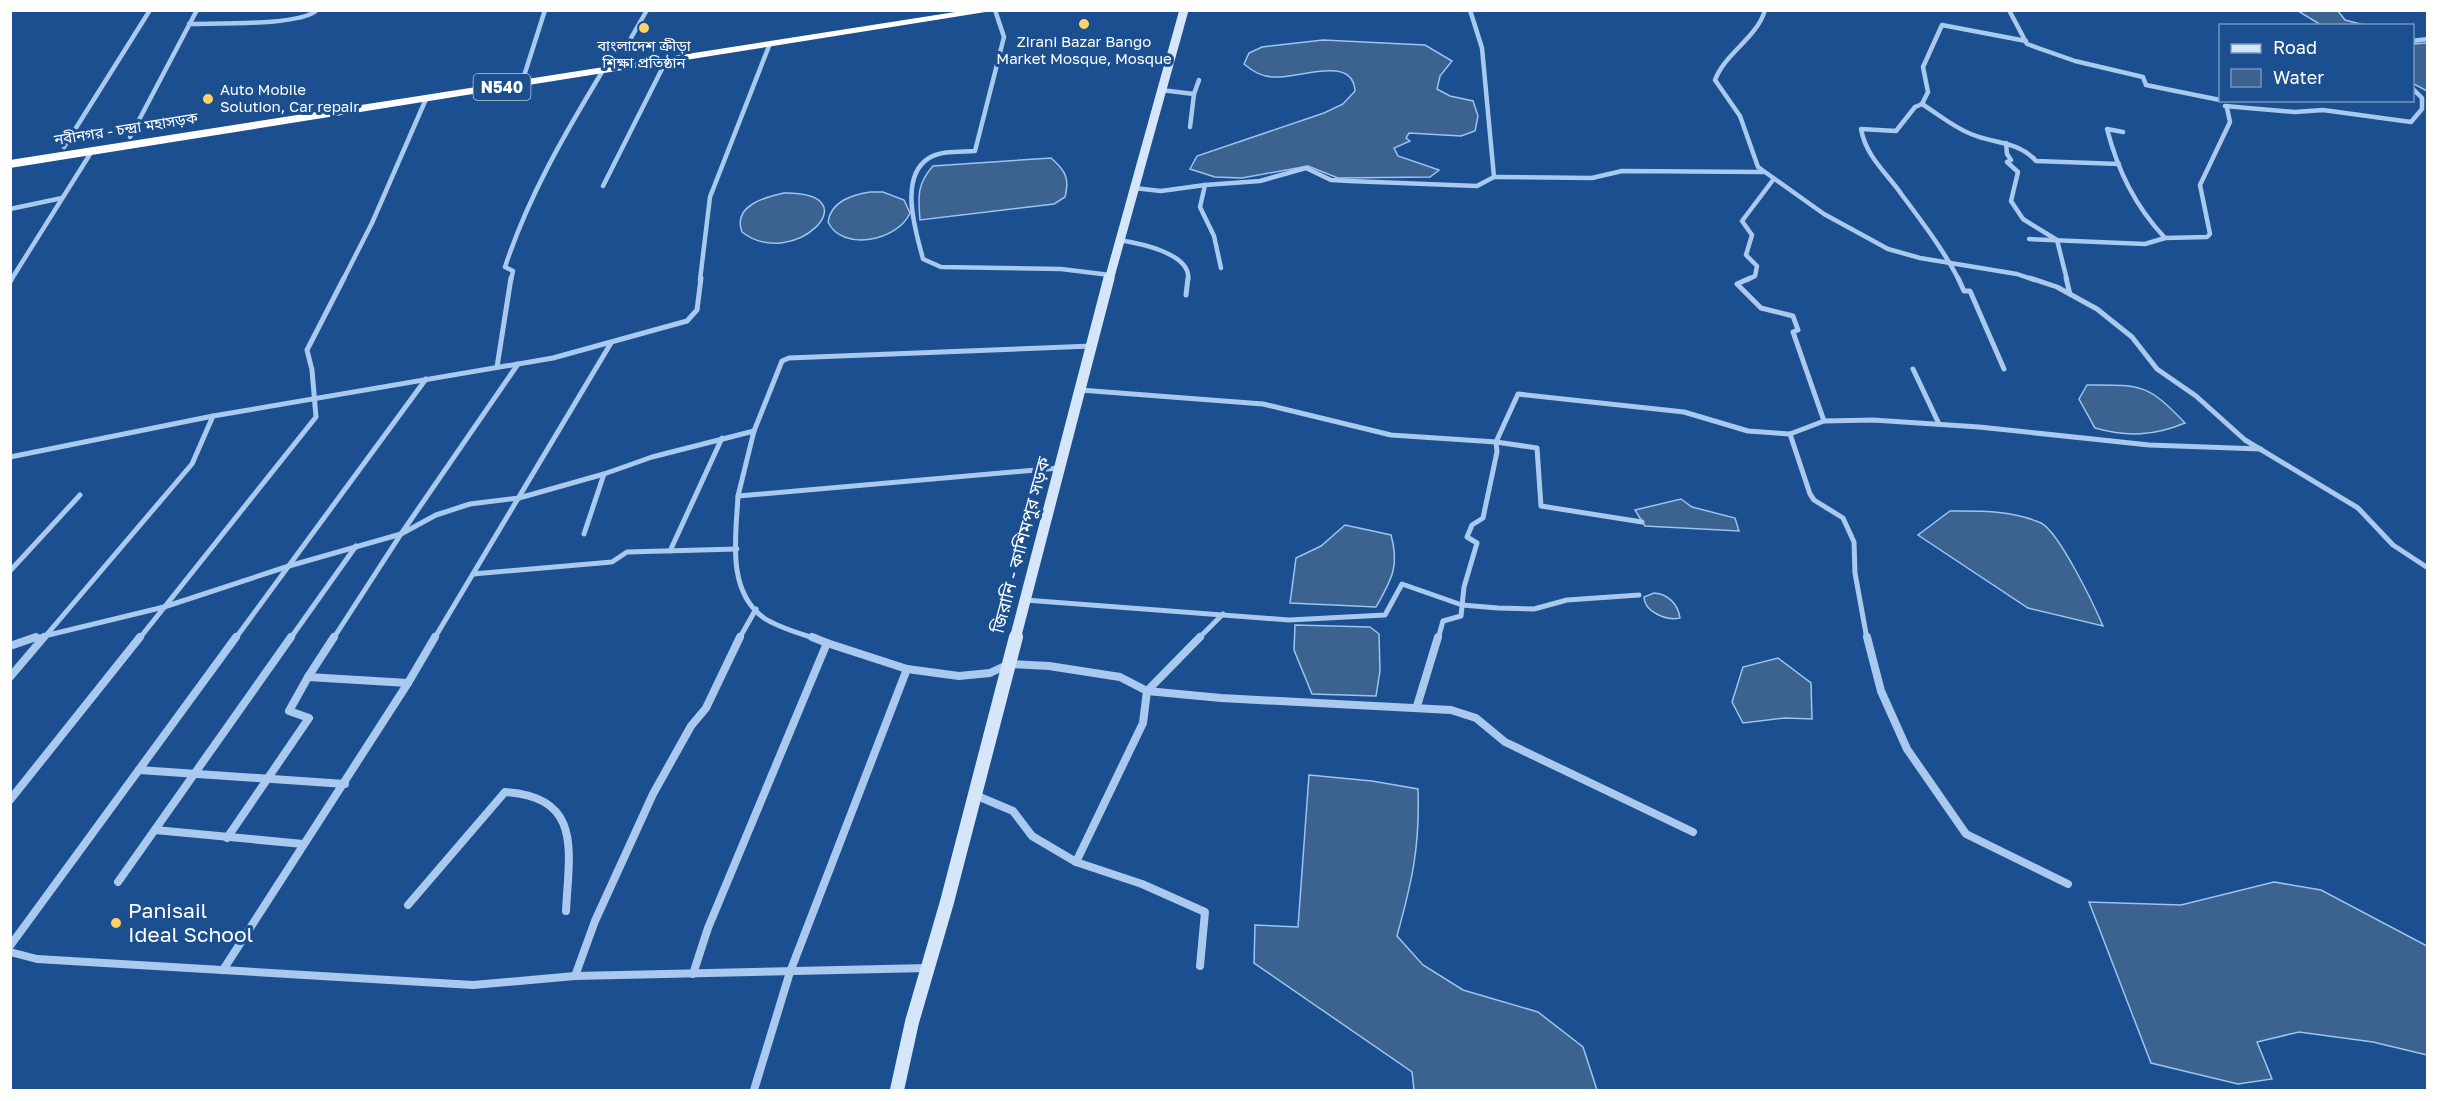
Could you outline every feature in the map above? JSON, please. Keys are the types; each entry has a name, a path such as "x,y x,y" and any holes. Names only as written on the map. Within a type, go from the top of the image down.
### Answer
{"highway":[{"name":"নবীনগর - চন্দ্রা মহাসড়ক","path":"10,156 951,10"},
{"name":"নবীনগর - চন্দ্রা মহাসড়ক","path":"10,164 994,10"}],"street":[{"path":"64,147 150,10"},
{"path":"130,137 197,10"},
{"path":"189,24 295,20 312,15 317,10"},
{"path":"524,76 545,10"},
{"path":"627,45 647,10"},
{"path":"994,10 1004,37 975,151 942,153 927,158 918,169 911,204 922,259 941,267 1061,269 1110,275"},
{"name":"জিরানি - কাশিমপুর সড়ক","path":"897,1090 912,1022 975,795 1119,240 1184,10"},
{"path":"1470,10 1479,29 1487,135 1494,177"},
{"path":"1765,10 1762,21 1719,69 1715,80 1721,93 1731,100 1740,116 1758,167 1762,172 1824,214 1888,249 1920,258 2017,274 2057,286 2097,309 2132,337 2157,369 2196,396 2246,440 2358,508 2393,545 2427,568"},
{"path":"2009,10 2027,44 2075,61 2143,77 2146,86 2219,100"},
{"path":"2004,369 1970,291 1964,291 1952,262 1877,165 1862,137 1861,129 1896,131 1915,108 1922,104 1928,92 1923,67 1942,25 2025,41"},
{"path":"10,457 213,416 563,356 687,321 696,314 710,197 769,46"},
{"path":"603,186 666,61"},
{"path":"497,367 504,313 513,271 505,267 516,229 558,148 603,72"},
{"path":"1190,127 1194,94 1199,80"},
{"path":"1161,90 1194,94"},
{"path":"2414,90 2427,96"},
{"path":"2227,108 2336,111 2412,122 2422,109 2419,94"},
{"path":"10,800 316,417 308,350 372,223 426,99"},
{"path":"2029,239 2145,244 2165,238 2210,234 2199,185 2230,122 2227,108 2222,102"},
{"path":"1922,104 1970,135 2013,143 2029,150 2036,161 2119,164"},
{"path":"2123,132 2107,129 2137,207 2165,238"},
{"path":"2006,143 2007,154 2011,160 2007,162 2018,172 2011,201 2023,219 2057,240 2070,294"},
{"path":"10,282 93,151"},
{"path":"1133,188 1161,191 1205,184 1260,181 1306,168 1331,180 1477,186 1494,177 1592,178 1622,171 1762,172"},
{"path":"1773,180 1742,221 1752,235 1746,255 1757,266 1755,276 1737,284 1761,308 1793,316 1797,330 1793,332 1824,421"},
{"path":"1205,184 1198,203 1200,214 1214,237 1221,268"},
{"path":"10,209 62,198"},
{"path":"1119,240 1147,245 1181,261 1189,273 1186,295"},
{"path":"223,970 303,844 345,784 612,343"},
{"path":"1092,345 789,358 782,361 754,431 738,496 736,574 744,596 763,617 827,643 907,669 958,676 990,673 1009,664 1049,666 1120,677 1146,691 1221,698 1417,706 1451,710 1476,718 1504,742 1692,832"},
{"path":"227,838 309,718 289,711 308,677 401,534 518,364"},
{"path":"1913,369 1939,424"},
{"path":"10,946 427,378"},
{"path":"1080,390 1263,404 1290,408 1334,423 1379,432 1496,442 1537,448 1541,506 1642,522"},
{"path":"1417,706 1443,621 1461,616 1464,587 1478,543 1467,537 1468,529 1474,521 1483,518 1497,452 1496,442 1518,394 1684,412 1748,431 1790,434 1824,421 1939,424 2149,445 2261,449"},
{"path":"10,677 192,464 213,416"},
{"path":"10,646 47,634 164,608 289,566 401,534 436,515 470,504 519,498 722,438 754,431"},
{"path":"1790,434 1810,494 1842,518 1854,542 1855,573 1868,645 1881,691 1907,749 1965,834 2068,884"},
{"path":"670,551 722,438"},
{"path":"738,496 1060,468"},
{"path":"584,534 604,474"},
{"path":"10,571 80,495"},
{"path":"118,882 356,546"},
{"path":"473,574 612,562 627,552 737,549"},
{"path":"1025,600 1289,620 1385,615 1402,584 1462,605 1534,609 1567,600 1639,595"},
{"path":"575,976 594,921 652,794 691,726 706,708 728,658 756,609"},
{"path":"1076,862 1143,723 1146,691 1223,614"},
{"path":"693,974 708,928 827,643"},
{"path":"754,1090 790,972 907,669"},
{"path":"308,677 408,682"},
{"path":"139,770 345,784"},
{"path":"408,905 505,792 531,794 553,806 567,834 566,911"},
{"path":"975,795 1013,811 1032,836 1076,862 1142,884 1205,912 1200,966"},
{"path":"155,830 303,844"},
{"path":"10,952 37,959 473,985 575,976 927,969"}],"water":[{"path":"2298,11 2338,11 2345,20 2360,24 2319,24"},
{"path":"1323,40 1425,45 1452,61 1440,76 1437,89 1450,96 1473,101 1478,116 1475,131 1461,136 1409,133 1406,138 1410,141 1394,148 1398,156 1439,170 1430,177 1338,178 1308,166 1242,178 1215,177 1190,169 1197,156 1324,113 1343,104 1355,91 1352,80 1345,73 1322,71 1270,77 1244,64 1249,53 1262,47"},
{"path":"2428,43 2427,91 2414,84 2414,44"},
{"path":"1051,158 1063,171 1067,185 1065,197 1054,204 920,220 921,185 933,166"},
{"path":"870,192 883,192 904,200 910,213 904,223 882,236 870,239 857,240 835,231 828,222 833,209 843,200"},
{"path":"784,193 810,196 823,204 824,215 816,227 801,237 783,243 762,242 742,232 740,223 746,209 760,200"},
{"path":"2087,385 2120,385 2142,389 2161,400 2185,423 2162,431 2140,434 2118,433 2095,428 2079,399"},
{"path":"1681,499 1692,507 1735,518 1739,531 1645,526 1635,510"},
{"path":"1950,511 2008,513 2041,523 2066,554 2103,626 2028,608 1918,535"},
{"path":"1345,525 1391,535 1395,556 1394,565 1386,589 1376,607 1290,603 1296,558 1321,546"},
{"path":"1654,593 1664,595 1672,601 1680,618 1663,617 1652,611 1644,597"},
{"path":"1295,625 1370,627 1379,634 1380,671 1376,696 1312,694 1294,650"},
{"path":"1778,658 1811,683 1812,719 1785,718 1743,723 1732,702 1743,667"},
{"path":"1309,775 1372,781 1418,789 1418,829 1414,864 1397,936 1423,965 1463,990 1538,1012 1583,1047 1597,1090 1414,1090 1412,1072 1254,963 1255,925 1298,927"},
{"path":"2274,882 2321,890 2427,946 2427,1055 2373,1042 2299,1032 2257,1042 2272,1079 2238,1084 2151,1063 2089,902 2181,905"}],"place":[{"name":"Zirani Bazar Bango Market Mosque, Mosque","path":"1084,24"},
{"name":"বাংলাদেশ ক্রীড়া শিক্ষা প্রতিষ্ঠান","path":"644,28"},
{"name":"Auto Mobile Solution, Car repair","path":"208,99"},
{"name":"Panisail Ideal School","path":"116,923"}]}
